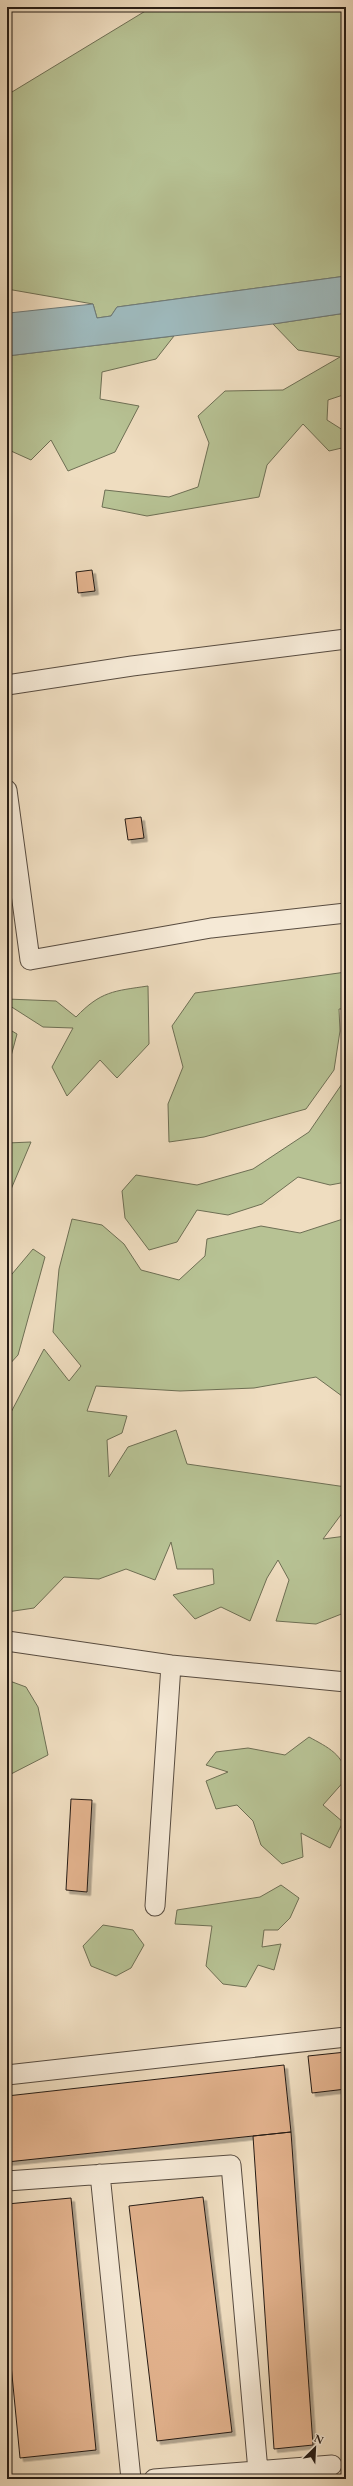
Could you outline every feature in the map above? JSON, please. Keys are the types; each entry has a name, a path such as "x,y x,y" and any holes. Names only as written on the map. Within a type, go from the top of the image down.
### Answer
{"lane":[{"path":"7,685 346,639"},
{"path":"7,790 30,960 211,928 346,913"},
{"path":"7,1641 171,1665 346,1682"},
{"path":"155,1906 171,1665"},
{"path":"7,2075 346,2037"},
{"path":"7,2181 231,2165 258,2471"},
{"path":"100,2174 131,2479"},
{"path":"154,2479 332,2465"}],"green space":[{"path":"152,7 346,7 346,276 117,307 111,316 97,318 93,304 7,289 7,95"},
{"path":"346,313 346,394 328,400 327,420 346,432 346,447 329,451 303,424 267,465 259,497 147,516 102,507 105,490 169,497 198,487 209,443 198,416 225,391 283,390 340,357 298,350 273,324"},
{"path":"174,336 156,359 102,372 100,399 139,406 115,452 68,471 51,440 31,460 11,451 7,452 7,356"},
{"path":"346,972 346,1009 339,1009 340,1031 334,1070 306,1109 204,1137 169,1142 168,1104 183,1067 172,1026 195,993"},
{"path":"148,986 149,1044 117,1078 100,1060 67,1096 52,1067 73,1028 43,1027 7,1004 7,999 56,1001 76,1017 85,1008 101,997 117,991"},
{"path":"7,1028 17,1034 7,1071"},
{"path":"346,1078 346,1182 330,1185 298,1177 262,1204 228,1215 197,1210 177,1242 149,1250 125,1218 122,1191 136,1175 197,1185 253,1169 309,1132"},
{"path":"31,1142 9,1194 7,1202 7,1143"},
{"path":"346,1218 346,1399 316,1377 254,1388 180,1391 96,1386 87,1411 127,1416 122,1433 107,1440 109,1477 128,1447 176,1430 187,1464 346,1487 346,1508 323,1539 346,1536 346,1610 344,1613 316,1624 276,1621 289,1580 278,1560 267,1578 250,1621 221,1607 195,1619 173,1595 214,1584 213,1569 177,1569 171,1542 155,1580 126,1569 99,1579 64,1577 34,1608 7,1612 7,1420 44,1349 69,1381 81,1366 53,1332 59,1269 72,1219 102,1225 124,1244 141,1270 179,1280 205,1256 207,1239 261,1226 300,1233"},
{"path":"33,1249 45,1257 18,1355 7,1367 7,1280"},
{"path":"7,1680 26,1687 38,1707 48,1755 11,1774 7,1782"},
{"path":"309,1737 329,1748 343,1764 346,1779 323,1805 343,1822 330,1848 301,1833 303,1857 282,1864 261,1845 253,1821 237,1805 216,1809 206,1781 228,1772 206,1765 216,1752 248,1748 285,1755"},
{"path":"281,1885 299,1898 290,1918 278,1930 264,1930 262,1947 281,1944 274,1970 258,1965 246,1987 223,1984 206,1966 212,1926 175,1924 177,1910 260,1897"},
{"path":"103,1925 133,1930 144,1945 131,1968 116,1976 91,1966 83,1946"}],"water":[{"path":"346,276 346,313 273,324 7,356 7,314 9,313 93,304 97,318 111,316 117,307"}],"building":[{"path":"92,570 95,591 78,593 76,572"},
{"path":"141,817 144,838 128,840 125,819"},
{"path":"71,1799 92,1800 87,1892 66,1890"},
{"path":"346,2052 346,2089 312,2093 308,2056"},
{"path":"284,2065 291,2132 7,2162 7,2096"},
{"path":"291,2132 313,2445 274,2449 253,2136"},
{"path":"203,2197 232,2432 157,2441 129,2206"},
{"path":"71,2198 96,2450 20,2458 7,2323 7,2204"}]}
